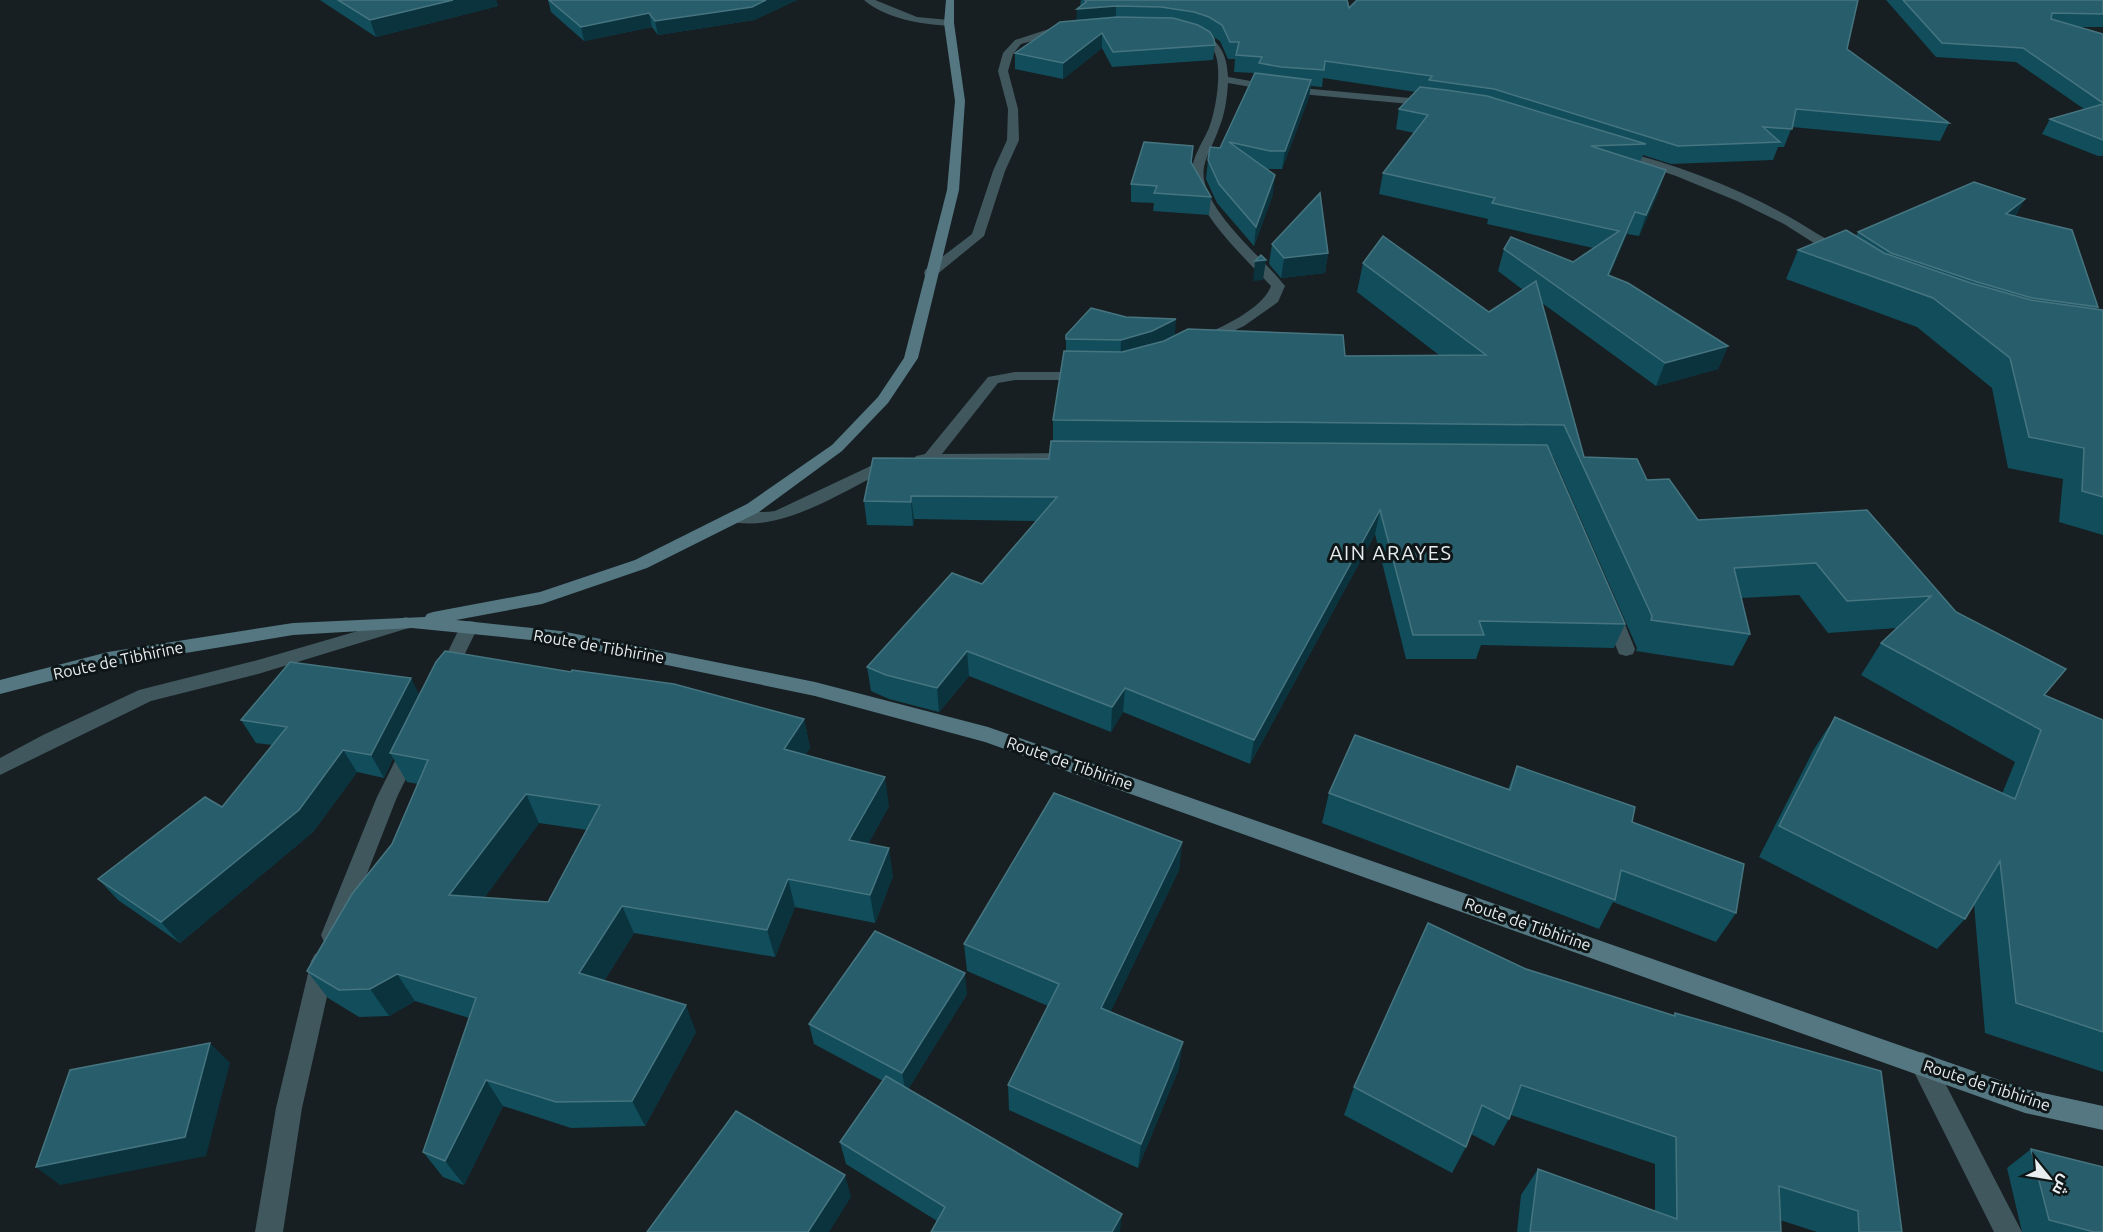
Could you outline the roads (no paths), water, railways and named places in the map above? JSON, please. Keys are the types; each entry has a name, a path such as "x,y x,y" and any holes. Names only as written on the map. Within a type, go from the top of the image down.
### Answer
{"street":[{"path":"868,0 902,17 928,22 949,22"},
{"path":"0,767 50,740 146,695 258,667 412,622 542,598 641,564 753,508 837,448 883,400 910,358 952,190 960,101 949,22 950,0"},
{"path":"930,273 978,236 999,171 1014,140 1013,109 1003,71 1008,53 1018,42 1049,33 1072,31"},
{"path":"1182,31 1201,36 1214,44 1220,53 1222,79 1216,124 1201,158 1198,179 1210,205 1278,286 1273,299 1247,317 1187,350"},
{"path":"1222,79 1279,88 1442,104"},
{"path":"1609,150 1673,170 1729,192 1783,218 1848,259"},
{"path":"931,457 993,380 1015,376 1098,376"},
{"path":"735,517 762,519 780,515 881,467 931,457 1085,458"},
{"path":"1604,597 1626,650"},
{"name":"Route de Tibhirine","path":"0,687 108,659 293,629 412,622 561,637 804,687 988,735 2025,1101 2103,1118"},
{"path":"438,691 469,627"},
{"path":"269,1232 288,1108 325,952 387,797 418,733"},
{"path":"1922,1064 2008,1232"}],"district":[{"name":"AIN ARAYES","path":"1391,553"}]}
